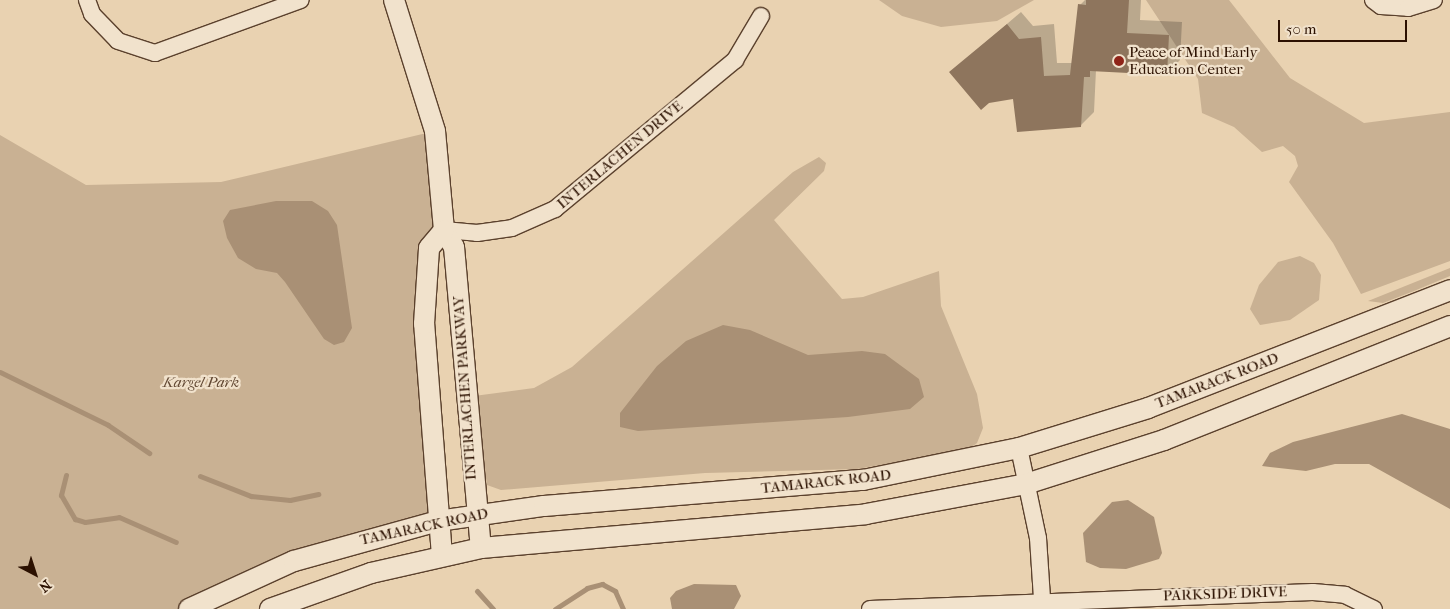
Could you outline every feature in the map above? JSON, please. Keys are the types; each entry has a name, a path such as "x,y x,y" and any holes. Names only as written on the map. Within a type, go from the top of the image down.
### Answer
{"street":[{"path":"87,0 92,14 118,41 155,53 301,0"},
{"name":"INTERLACHEN PARKWAY","path":"394,0 435,131 444,230 455,256 481,548"},
{"path":"1373,0 1381,6 1408,8 1434,0"},
{"name":"INTERLACHEN DRIVE","path":"444,230 477,233 512,228 555,209 735,60 761,16"},
{"path":"442,556 424,324 429,248 444,230"},
{"name":"TAMARACK ROAD","path":"189,609 294,561 438,521 477,515 863,480 1019,448 1148,408 1450,290"},
{"path":"270,609 355,578 481,548 866,514 1026,484 1164,440 1450,326"},
{"path":"1019,448 1038,538 1042,599"},
{"name":"PARKSIDE DRIVE","path":"870,609 1042,599 1313,592 1345,595 1374,609"}],"green space":[{"path":"879,0 1034,0 997,21 941,27 902,16"},
{"path":"1146,0 1229,0 1290,78 1364,123 1450,112 1450,261 1361,294 1333,243 1289,182 1298,166 1295,156 1283,146 1262,152 1234,127 1202,113 1198,79"},
{"name":"Kargel Park","path":"435,131 444,230 429,248 438,521 189,609 0,609 0,135 86,185 221,182"},
{"path":"819,157 826,163 824,171 774,220 842,299 863,297 939,271 941,306 977,394 983,428 977,443 967,450 857,469 705,473 501,490 487,485 474,396 534,388 572,367 793,172"},
{"path":"1300,256 1314,263 1321,275 1319,300 1290,320 1260,325 1250,309 1259,285 1278,262"},
{"path":"1450,268 1450,276 1414,291 1383,303 1368,301"}],"shaded area":[{"path":"276,201 312,201 328,211 337,225 352,328 344,342 334,345 324,339 277,273 256,269 238,258 227,238 223,221 230,210"},
{"path":"723,325 750,330 808,355 862,351 885,354 919,379 924,397 910,409 848,417 638,431 620,427 620,413 657,366 686,341"},
{"path":"1402,414 1450,429 1450,509 1369,464 1335,464 1306,471 1262,466 1270,453 1293,442"},
{"path":"1128,500 1154,517 1162,553 1159,559 1126,569 1100,568 1086,562 1083,533 1112,502"},
{"path":"694,584 736,585 741,596 734,609 672,609 670,598 676,591"}],"building":[{"name":"Peace of Mind Early Education Center","path":"1086,0 1129,0 1127,33 1169,35 1167,75 1090,71 1090,77 1084,77 1081,127 1017,132 1013,99 989,103 981,110 949,72 1007,24 1019,39 1041,37 1044,76 1070,75 1078,4 1086,5"}],"waterway":[{"path":"0,372 108,425 149,453"},
{"path":"66,475 61,495 75,519 85,522 119,517 176,542"},
{"path":"200,476 251,496 290,500 318,494"},
{"path":"555,609 587,588 602,584 615,591 623,609"},
{"path":"477,591 493,609"}],"place":[{"name":"Peace of Mind Early Education Center","path":"1119,61"}]}
